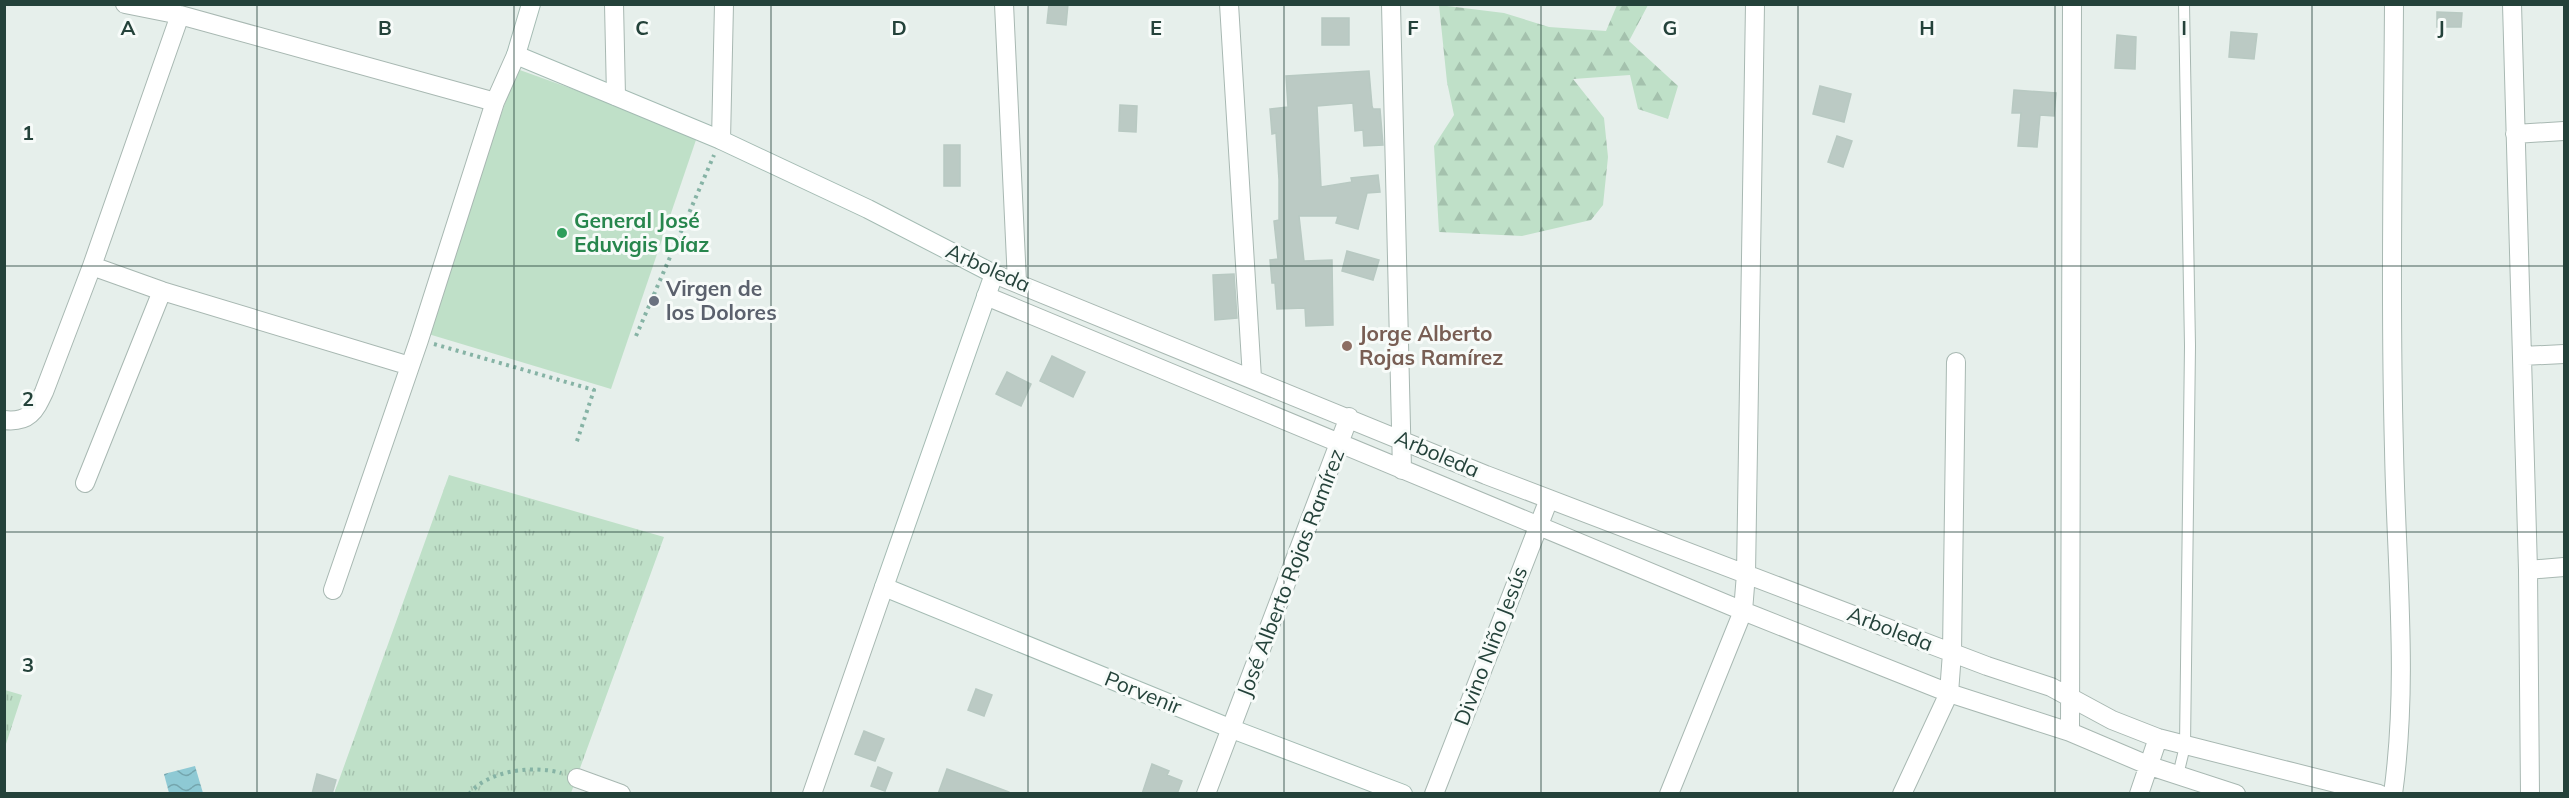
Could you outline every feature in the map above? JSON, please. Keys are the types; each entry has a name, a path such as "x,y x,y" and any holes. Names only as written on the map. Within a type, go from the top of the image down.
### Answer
{"street":[{"path":"125,4 180,15 495,102"},
{"path":"333,590 419,340 495,102 516,55 531,4"},
{"path":"614,4 616,96"},
{"path":"721,140 724,4"},
{"path":"1004,4 1017,282"},
{"path":"1235,4 1229,5 1252,378"},
{"path":"1391,4 1402,470"},
{"path":"1669,794 1743,611 1746,574 1755,4"},
{"path":"2070,732 2072,4"},
{"path":"2393,794 2402,704 2402,605 2395,498 2392,388 2394,4"},
{"path":"2512,4 2528,570 2530,794"},
{"path":"4,420 24,419 36,410 92,266 180,15"},
{"name":"Arboleda","path":"516,55 721,140 868,209 994,274 1549,499 1952,653 2051,687 2112,720 2158,738 2379,794"},
{"path":"2515,134 2565,131"},
{"path":"92,266 162,291 410,366"},
{"path":"812,794 994,274"},
{"path":"85,483 162,291"},
{"name":"Arboleda","path":"986,296 1743,611 1949,693 2070,732 2150,766 2236,794"},
{"path":"2522,356 2565,354"},
{"path":"1902,794 1949,693 1952,653 1956,362"},
{"name":"José Alberto Rojas Ramírez","path":"1206,794 1349,417"},
{"name":"Divino Niño Jesús","path":"1434,794 1549,499"},
{"path":"2528,570 2565,567"},
{"name":"Porvenir","path":"884,587 1232,729 1403,794"},
{"path":"2139,794 2158,738"},
{"path":"577,778 621,794"}],"lane":[{"path":"2178,775 2185,746 2190,346 2184,4"}],"path":[{"path":"636,336 721,140"},
{"path":"419,340 594,390 576,444"},
{"path":"470,794 475,787 498,776 527,770 556,771 577,778"}],"green space":[{"path":"1439,5 1504,13 1549,27 1606,31 1617,5 1648,5 1629,41 1678,86 1668,119 1638,109 1630,75 1573,79 1604,118 1608,157 1603,205 1591,220 1522,236 1439,232 1434,146 1454,115 1447,82"},
{"name":"General José Eduvigis Díaz","path":"517,69 698,134 611,389 425,333"},
{"path":"449,475 664,537 571,793 334,794"},
{"path":"4,690 22,695 5,747"}],"water":[{"path":"195,766 203,793 169,793 164,774"}],"building":[{"path":"1049,4 1068,4 1066,25 1047,23"},
{"path":"2437,12 2462,13 2461,27 2437,27"},
{"path":"1322,18 1349,18 1349,45 1322,45"},
{"path":"2231,32 2257,34 2254,59 2229,57"},
{"path":"2117,35 2136,37 2135,69 2115,68"},
{"path":"1369,71 1372,106 1373,109 1380,109 1383,145 1364,146 1363,130 1355,131 1353,103 1317,106 1321,187 1352,182 1351,178 1378,175 1380,192 1367,193 1358,229 1336,223 1338,216 1299,216 1304,261 1332,260 1333,325 1306,326 1305,308 1277,309 1275,283 1272,283 1270,260 1278,259 1274,221 1279,220 1279,180 1276,133 1272,134 1270,109 1288,107 1286,76"},
{"path":"1820,86 1851,94 1844,122 1813,114"},
{"path":"2014,90 2056,93 2054,116 2040,115 2037,147 2018,146 2021,113 2012,113"},
{"path":"1120,105 1137,106 1136,132 1119,131"},
{"path":"1837,136 1852,141 1843,167 1828,162"},
{"path":"944,145 960,145 960,186 944,186"},
{"path":"1347,251 1379,260 1373,280 1342,271"},
{"path":"1234,274 1237,318 1215,320 1213,275"},
{"path":"1052,356 1085,372 1073,397 1040,381"},
{"path":"1007,372 1031,384 1021,406 996,394"},
{"path":"976,689 992,695 984,716 968,710"},
{"path":"864,731 884,739 875,761 855,754"},
{"path":"1152,764 1169,771 1167,775 1182,781 1177,794 1142,794"},
{"path":"878,767 892,773 885,791 871,786"},
{"path":"947,769 1009,792 1009,794 938,794"},
{"path":"317,774 336,780 332,794 312,794"}],"place":[{"name":"General José Eduvigis Díaz","path":"562,233"},
{"name":"Virgen de los Dolores","path":"654,301"},
{"name":"Jorge Alberto Rojas Ramírez","path":"1347,346"}]}
